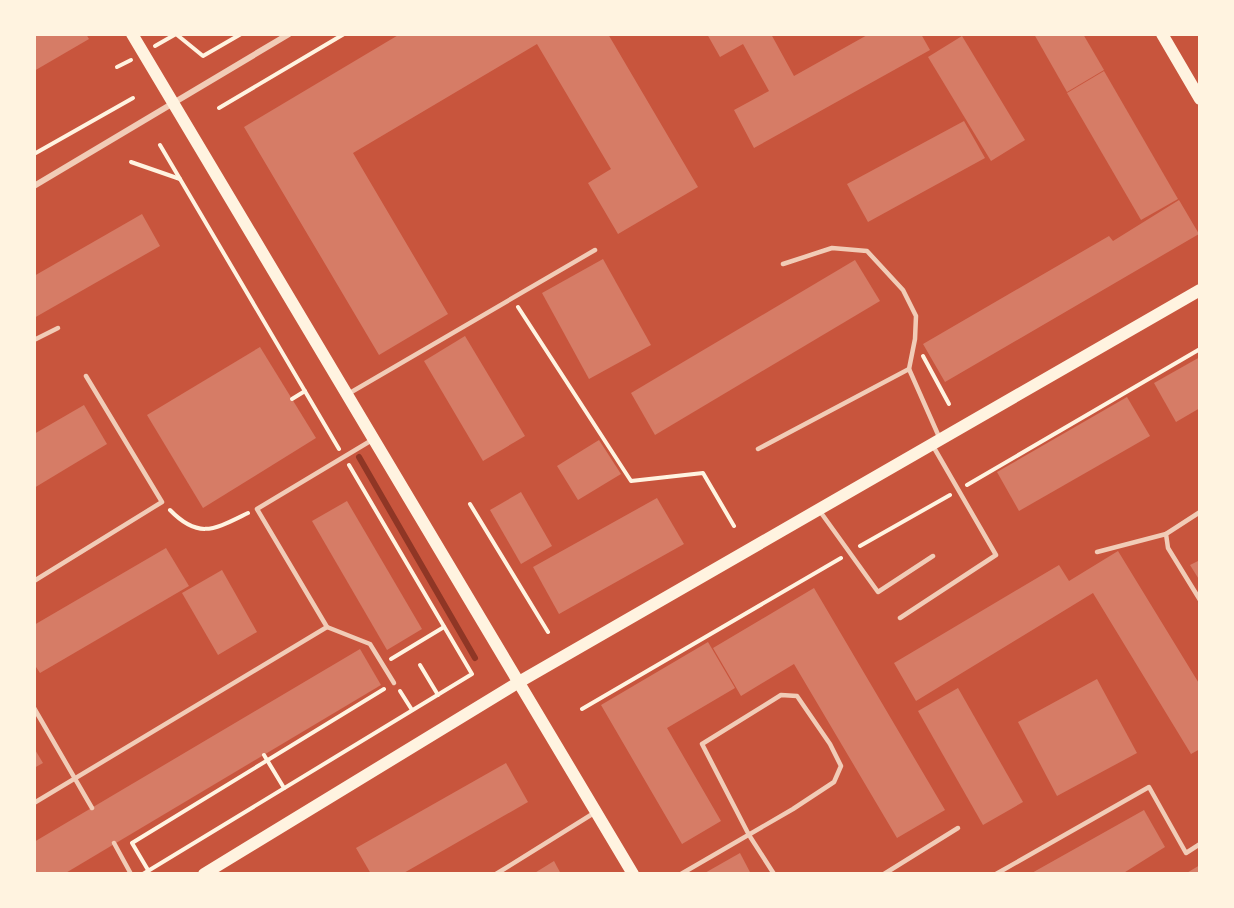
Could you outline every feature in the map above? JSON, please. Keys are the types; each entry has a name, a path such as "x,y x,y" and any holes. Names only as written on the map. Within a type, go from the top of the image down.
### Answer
{"main road":[{"path":"132,34 633,873"},
{"path":"1162,34 1195,83 1200,99"},
{"path":"204,873 519,682 1200,290"}],"street":[{"path":"34,186 289,34"}],"lane":[{"path":"783,264 832,248 867,251 903,290 916,316 915,339 909,369 936,442 958,490 996,555 900,618"},
{"path":"348,394 595,250"},
{"path":"34,340 58,328"},
{"path":"758,449 909,369"},
{"path":"34,581 162,502 86,376"},
{"path":"375,439 257,509 327,627 370,644 394,683"},
{"path":"819,510 878,592 933,556"},
{"path":"1097,552 1166,534 1200,512"},
{"path":"1166,534 1168,548 1200,600"},
{"path":"34,803 327,627"},
{"path":"681,873 750,834 834,782 841,766 830,744 797,696 781,695 702,744 750,834 774,873"},
{"path":"34,708 92,808"},
{"path":"996,873 1149,787 1186,853 1200,844"},
{"path":"496,873 597,812"},
{"path":"884,873 958,828"},
{"path":"114,843 131,873"}],"path":[{"path":"176,34 203,57 241,34"},
{"path":"219,108 344,34"},
{"path":"34,154 133,98"},
{"path":"143,873 472,674 160,145"},
{"path":"130,162 180,179"},
{"path":"513,298 631,481 703,473 734,526"},
{"path":"915,339 949,404"},
{"path":"582,709 1200,349"},
{"path":"292,399 306,392"},
{"path":"162,502 185,525 210,531 257,509"},
{"path":"470,504 548,632"},
{"path":"382,664 444,627"},
{"path":"420,665 438,695"},
{"path":"148,870 132,843 394,683 412,710"},
{"path":"264,755 284,788"}],"building":[{"path":"34,34 86,34 89,39 34,71"},
{"path":"400,34 608,34 698,187 618,234 588,183 611,169 537,44 353,153 448,314 379,355 244,127"},
{"path":"707,34 771,34 794,76 869,34 921,34 930,50 754,148 734,110 769,91 743,44 720,57"},
{"path":"1034,34 1083,34 1104,70 1067,92"},
{"path":"962,36 1025,140 991,161 928,57"},
{"path":"1104,71 1178,199 1141,220 1067,93"},
{"path":"964,121 985,158 868,222 847,184"},
{"path":"1179,200 1199,234 945,382 923,344 1109,236 1113,241"},
{"path":"142,214 160,246 34,318 34,276"},
{"path":"603,259 651,345 589,379 542,293"},
{"path":"855,260 880,301 655,435 631,393"},
{"path":"465,336 525,436 483,461 424,361"},
{"path":"260,347 316,438 203,508 147,415"},
{"path":"1200,357 1200,408 1176,422 1154,383"},
{"path":"1127,397 1150,436 1019,511 997,472"},
{"path":"84,405 107,444 34,488 34,434"},
{"path":"599,440 621,474 578,500 557,466"},
{"path":"521,492 552,546 521,564 490,510"},
{"path":"657,498 684,544 559,614 533,567"},
{"path":"347,501 422,629 387,650 312,521"},
{"path":"166,548 189,586 40,673 34,664 34,625"},
{"path":"1118,551 1200,685 1200,749 1191,754 1093,593 916,701 894,663 1059,565 1069,581"},
{"path":"1200,560 1200,581 1190,565"},
{"path":"222,570 257,632 218,655 182,593"},
{"path":"814,588 945,810 897,838 794,664 741,696 713,648"},
{"path":"708,642 735,688 667,728 721,821 682,844 601,705"},
{"path":"360,649 381,685 64,874 34,874 34,842"},
{"path":"1097,679 1137,753 1057,796 1018,722"},
{"path":"958,688 1023,802 983,825 918,711"},
{"path":"34,748 43,763 34,768"},
{"path":"506,763 528,802 402,874 371,874 356,848"},
{"path":"1144,810 1165,847 1122,874 1030,874"},
{"path":"740,853 751,874 703,874"},
{"path":"554,861 561,874 533,874"},
{"path":"1200,865 1200,874 1185,874"}],"waterway":[{"path":"359,457 475,658"}]}
